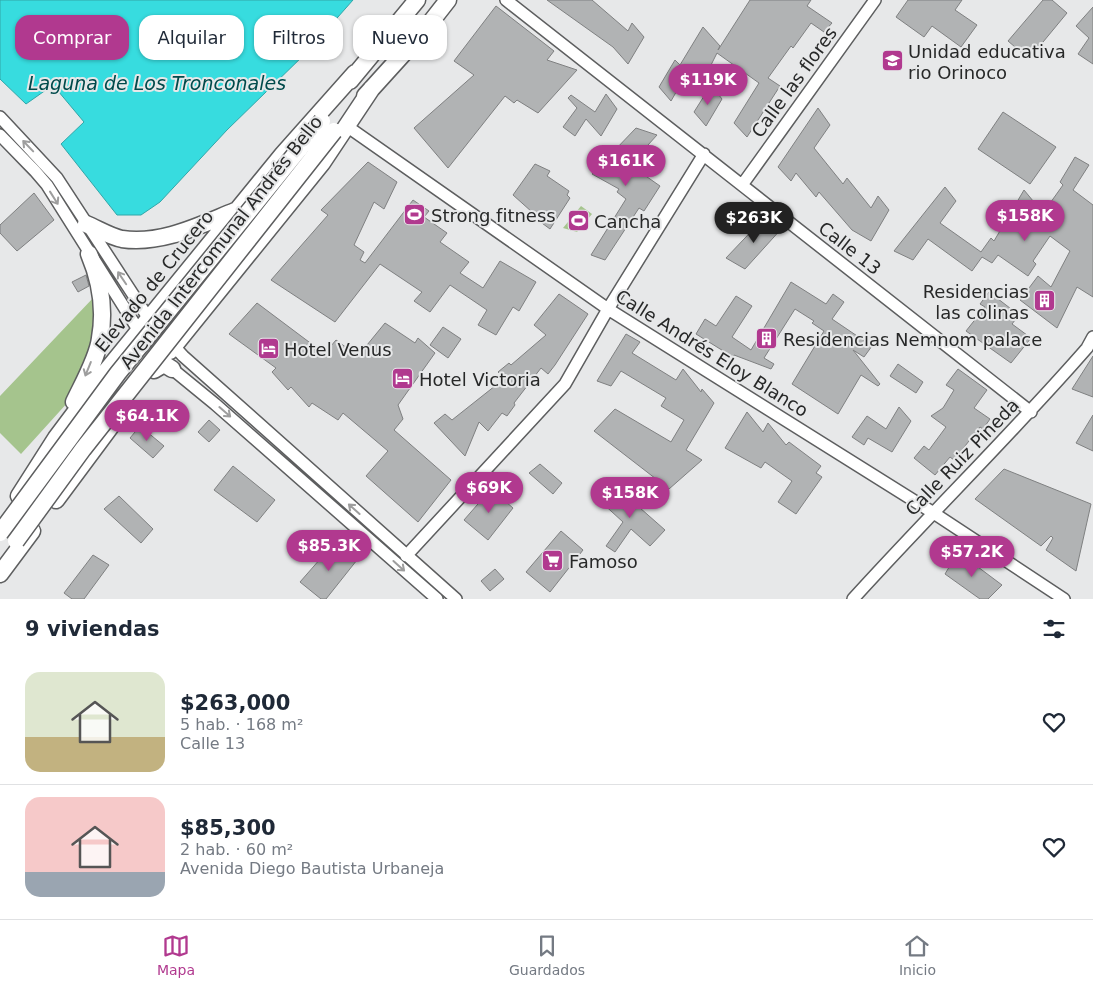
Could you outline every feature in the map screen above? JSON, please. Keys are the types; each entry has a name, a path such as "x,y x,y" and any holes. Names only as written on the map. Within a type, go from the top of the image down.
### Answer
{"main road":[{"name":"Avenida Intercomunal Andrés Bello","path":"0,565 83,450 335,126 355,73 418,0"},
{"name":"Avenida Intercomunal Andrés Bello","path":"0,533 118,373 335,126 423,32 448,0"},
{"name":"Elevado de Crucero","path":"0,526 56,438 144,325 283,154 355,73"},
{"path":"0,574 289,206 335,126"},
{"path":"86,224 122,239 152,239 194,228 237,210"},
{"path":"56,438 82,386 100,339 100,288 89,254"}],"street":[{"name":"Calle 13","path":"506,0 1031,412"},
{"name":"Calle las flores","path":"742,185 875,0"},
{"path":"0,117 57,178 86,224 144,325 171,356 456,599"},
{"name":"Calle Andrés Eloy Blanco","path":"335,126 608,309 932,512 1064,599"},
{"path":"0,135 37,173 89,254 144,325 216,404 437,599"},
{"path":"406,556 565,384 608,309 704,154"},
{"name":"Calle Ruiz Pineda","path":"853,599 932,512 1031,412 1087,348 1093,337"}],"green space":[{"name":"Cancha","path":"581,206 592,214 577,232 563,228"},
{"path":"94,297 96,337 69,401 21,454 0,433 0,396"}],"water":[{"name":"Laguna de Los Tronconales","path":"0,0 353,0 340,15 254,15 254,60 299,60 227,130 160,202 141,215 117,215 61,144 84,122 53,85 26,104 0,79"}],"building":[{"path":"547,0 592,0 628,31 632,23 644,37 628,64 613,47"},
{"path":"750,0 811,0 807,6 832,23 824,32 811,23 793,48 791,46 768,78 780,86 747,137 734,123 759,83 717,53 704,79 690,68 671,101 659,87 675,60 680,65 703,27 720,46 718,50"},
{"path":"908,0 962,0 955,10 977,25 961,47 932,26 924,37 896,17"},
{"path":"1043,0 1052,0 1067,13 1029,59 1008,41"},
{"path":"496,6 554,51 547,60 577,70 538,113 517,100 514,103 505,96 448,168 414,128 474,75 454,61"},
{"path":"1093,7 1093,64 1078,54 1089,38 1076,26"},
{"path":"711,85 722,99 706,126 694,112"},
{"path":"606,94 617,109 601,136 586,119 575,136 563,127 577,108 568,98 571,95 595,112"},
{"path":"818,108 830,125 814,148 843,184 847,178 871,208 878,196 889,210 871,241 852,230 819,192 816,197 796,173 791,181 778,167"},
{"path":"1003,112 1056,147 1030,184 978,149"},
{"path":"636,128 657,135 630,165 660,186 644,211 639,208 605,260 591,255 626,199 617,192 619,189 592,174"},
{"path":"1075,157 1089,165 1073,190 1093,205 1093,297 1077,287 1057,328 1020,300 1038,276 1051,287 1070,251 1050,236 1033,261 1036,264 1028,276 998,255 992,263 982,257 972,271 928,239 913,260 894,251 945,187 956,201 940,223 981,252 991,238 994,241 1024,190 1043,213 1063,185 1060,182"},
{"path":"368,162 397,182 384,209 374,202 354,245 364,252 360,260 365,263 413,200 429,211 424,217 447,233 440,242 469,262 460,273 483,288 500,261 536,282 519,311 513,307 496,335 478,325 487,310 450,285 430,312 414,301 422,292 380,264 335,322 271,280 328,215 321,210"},
{"path":"535,164 550,171 547,176 569,191 567,195 570,198 550,229 531,215 532,212 513,195"},
{"path":"34,193 54,220 17,251 0,233 0,225"},
{"path":"763,219 783,227 745,269 726,258"},
{"path":"86,275 89,286 78,292 72,282"},
{"path":"791,282 826,304 833,294 844,302 832,319 872,346 864,357 853,350 880,384 878,386 861,375 838,414 792,384 824,331 812,323 814,321 795,309 764,358 774,364 771,369 734,355 733,357 696,334 705,319 716,326 736,296 752,306 732,337 751,350"},
{"path":"989,292 1019,315 1012,324 1031,338 1011,363 966,331 985,307 980,304"},
{"path":"559,294 588,314 548,374 541,368 514,403 515,405 507,416 502,413 488,431 479,422 465,456 434,423 445,414 452,420 505,378 498,372 509,363 511,365 546,335 534,325"},
{"path":"257,303 317,348 319,346 325,353 336,340 358,356 385,323 415,343 418,338 435,353 398,405 403,419 394,430 451,480 418,522 366,476 388,451 343,413 338,420 312,403 309,407 291,387 288,390 272,372 276,368 229,334"},
{"path":"443,327 461,339 448,358 430,345"},
{"path":"626,334 640,342 632,353 676,380 683,369 701,392 702,389 714,403 686,450 702,460 669,489 594,431 615,409 671,442 684,420 661,406 666,398 621,371 611,386 597,381"},
{"path":"1093,356 1093,397 1072,389"},
{"path":"898,364 923,382 916,393 890,376"},
{"path":"958,369 987,390 974,408 990,419 983,429 980,427 954,460 950,457 935,475 914,458 924,446 929,450 946,427 931,416 943,408 954,390 946,385"},
{"path":"899,407 911,421 892,452 868,438 864,445 852,437 867,416 886,429"},
{"path":"747,412 763,432 768,423 786,445 789,442 821,466 816,473 822,477 796,514 778,502 792,481 765,462 761,468 725,448"},
{"path":"1093,415 1093,451 1076,443"},
{"path":"209,420 220,430 209,442 198,432"},
{"path":"140,426 164,446 153,458 130,438"},
{"path":"540,464 562,483 553,494 529,473"},
{"path":"233,466 275,500 257,522 214,490"},
{"path":"1004,469 1091,504 1076,571 1046,550 1053,538 1051,536 1041,546 975,499"},
{"path":"614,485 665,530 650,546 631,529 615,552 606,546 623,522 600,501"},
{"path":"491,489 513,508 488,540 464,520"},
{"path":"119,496 153,529 141,543 104,509"},
{"path":"561,531 583,550 550,592 526,572"},
{"path":"335,542 357,560 326,599 321,599 300,582"},
{"path":"958,552 1002,585 988,599 980,599 945,574"},
{"path":"93,555 109,565 84,599 72,599 64,593"},
{"path":"495,569 504,579 490,591 481,581"}],"place":[{"name":"Unidad educativa rio Orinoco","path":"892,61"},
{"name":"Strong fitness","path":"415,215"},
{"name":"Cancha","path":"578,221"},
{"name":"Residencias las colinas","path":"1045,301"},
{"name":"Residencias Nemnom palace","path":"767,339"},
{"name":"Hotel Venus","path":"268,349"},
{"name":"Hotel Victoria","path":"403,379"},
{"name":"Famoso","path":"553,561"}]}
